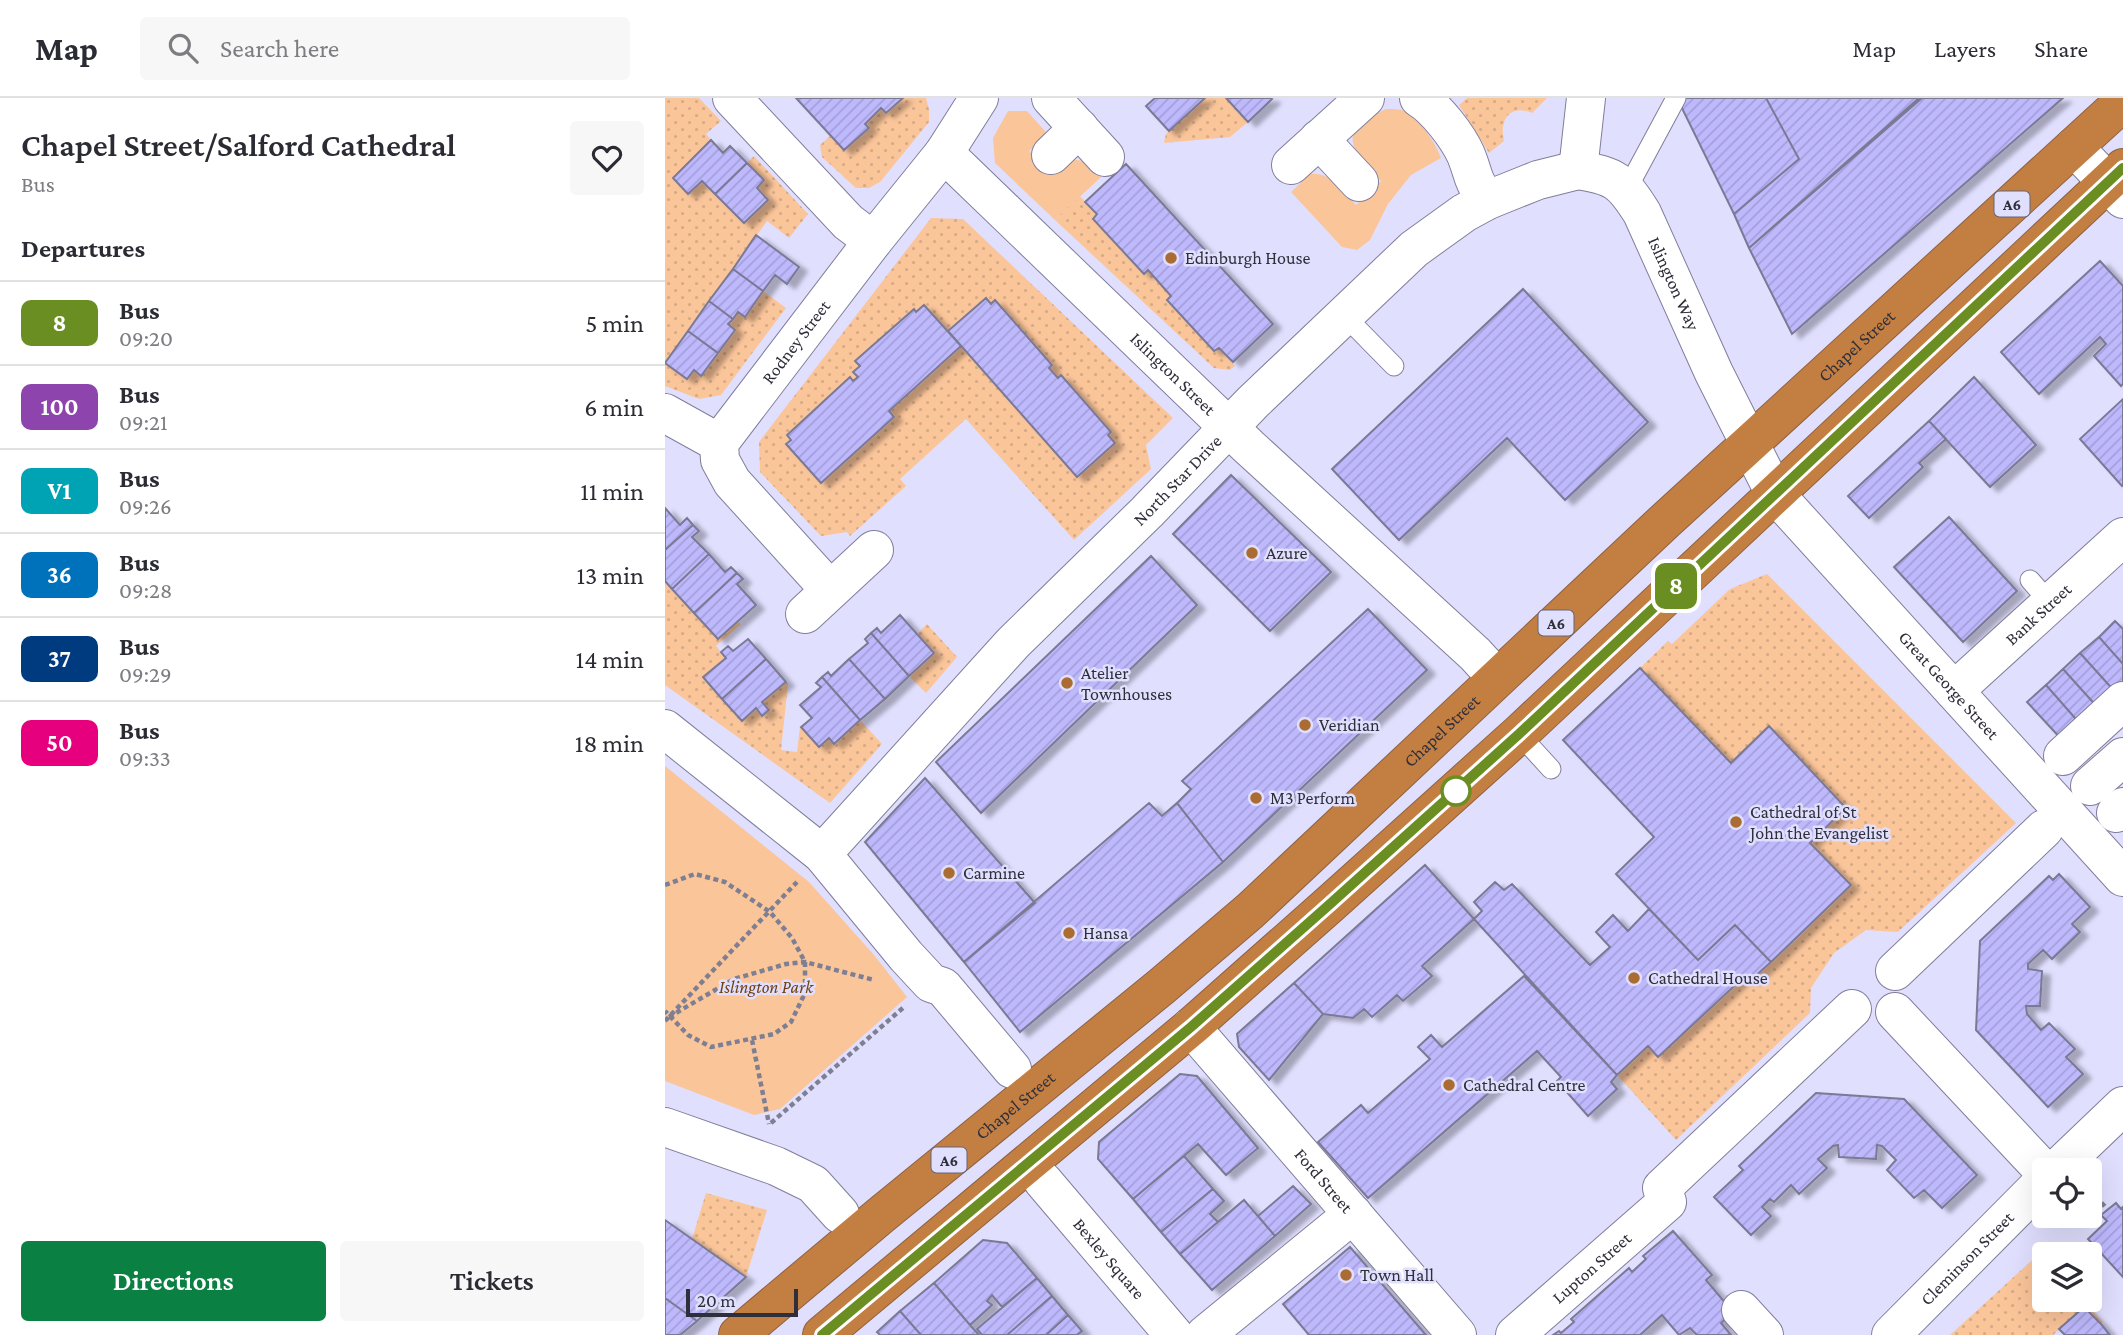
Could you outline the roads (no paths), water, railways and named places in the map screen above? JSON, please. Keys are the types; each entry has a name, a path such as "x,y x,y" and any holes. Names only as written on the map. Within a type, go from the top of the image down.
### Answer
{"highway":[{"name":"Chapel Street","path":"738,1335 1182,970 1296,868 1749,444 2123,102"},
{"path":"821,1335 1191,1027 1519,734 1775,494 2118,183"}],"street":[{"path":"732,98 848,222 873,241"},
{"path":"1051,98 1105,157"},
{"path":"1291,165 1365,98"},
{"path":"1419,98 1442,119 1465,154 1475,186 1488,200"},
{"path":"1585,98 1578,170 1605,175 1627,189"},
{"name":"Rodney Street","path":"719,443 873,241 944,153 973,100"},
{"path":"1051,155 1079,128"},
{"path":"1319,139 1359,182"},
{"path":"2074,146 2118,183"},
{"name":"Islington Street","path":"944,153 1301,495 1475,654 1497,678"},
{"name":"North Star Drive","path":"822,854 1013,643 1147,512 1229,426 1413,249 1464,213 1488,200 1538,180 1578,170"},
{"name":"Islington Way","path":"1627,189 1642,212 1714,373 1775,494"},
{"path":"665,413 719,443 720,460 732,482 817,602 874,550"},
{"name":"Great George Street","path":"1775,494 2123,877"},
{"name":"Bank Street","path":"1954,691 2040,592 2123,537"},
{"path":"2063,756 2123,701"},
{"path":"665,729 822,854 896,945 931,983 943,987 1013,1069"},
{"path":"2110,802 2123,757"},
{"path":"1895,971 2044,829"},
{"name":"Lupton Street","path":"1515,1335 1667,1202 1662,1188 1852,1009"},
{"path":"1895,1012 2032,1158"},
{"name":"Ford Street","path":"1191,1027 1457,1335"},
{"path":"2069,1158 2123,1106"},
{"path":"665,1128 776,1166 813,1184 840,1214"},
{"name":"Bexley Square","path":"1043,1181 1174,1335"},
{"name":"Cleminson Street","path":"1891,1335 2032,1193"},
{"path":"1205,1335 1353,1214"}],"lane":[{"path":"1627,189 1676,98"},
{"path":"1343,314 1394,366"},
{"path":"1519,734 1551,769"}],"place":[{"name":"Edinburgh House","path":"1171,258"},
{"name":"Azure","path":"1252,553"},
{"name":"Atelier Townhouses","path":"1067,683"},
{"name":"Veridian","path":"1305,725"},
{"name":"M3 Perform","path":"1256,798"},
{"name":"Cathedral of St John the Evangelist","path":"1736,822"},
{"name":"Carmine","path":"949,873"},
{"name":"Hansa","path":"1069,933"},
{"name":"Cathedral House","path":"1634,978"},
{"name":"Cathedral Centre","path":"1449,1085"},
{"name":"Town Hall","path":"1346,1275"}],"park label":[{"name":"Islington Park","path":"766,987"}]}
